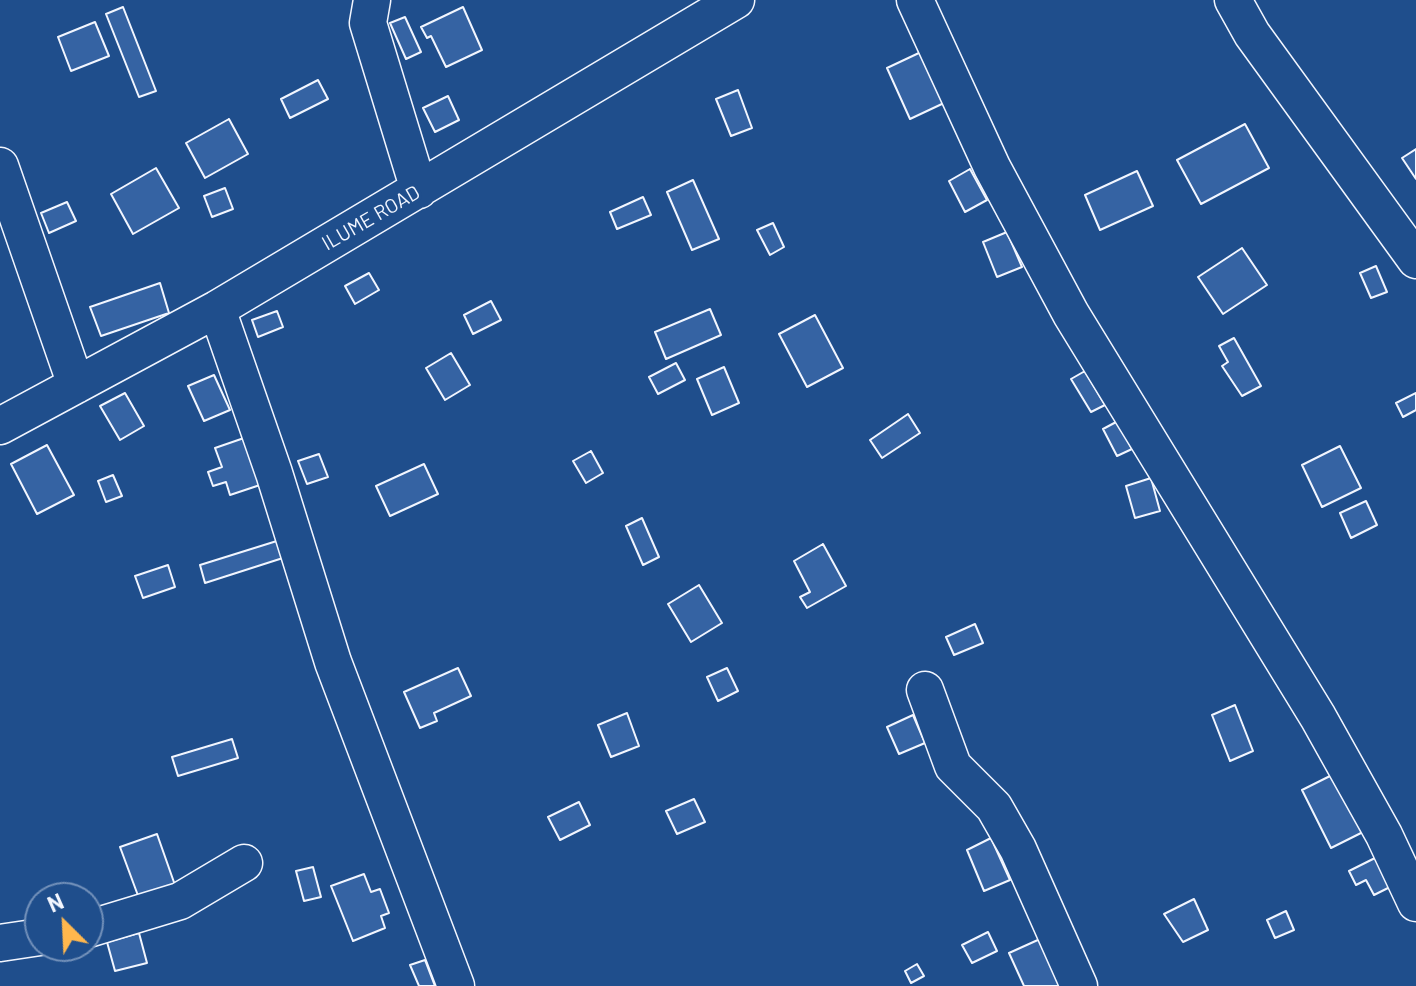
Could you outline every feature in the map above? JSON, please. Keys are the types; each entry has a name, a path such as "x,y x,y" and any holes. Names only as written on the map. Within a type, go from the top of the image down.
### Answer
{"street":[{"path":"372,0 368,23 419,190"},
{"name":"ILUME ROAD","path":"0,426 217,309 736,0"},
{"path":"915,0 992,167 1071,314 1318,717 1384,835 1416,903"},
{"path":"1233,0 1252,34 1416,260"},
{"path":"0,166 76,385"},
{"path":"217,309 274,473 333,662 456,986"},
{"path":"925,690 953,766 994,807 1018,849 1079,986"},
{"path":"104,924 180,901 244,863"},
{"path":"0,943 24,939"}],"building":[{"path":"123,7 156,91 139,97 106,14"},
{"path":"463,7 482,50 446,67 431,36 427,38 421,27"},
{"path":"405,17 421,52 406,59 390,23"},
{"path":"95,22 109,56 71,71 58,37"},
{"path":"921,52 944,103 910,119 887,68"},
{"path":"318,80 328,99 290,118 281,99"},
{"path":"738,90 752,128 731,136 716,99"},
{"path":"448,96 459,120 435,132 423,108"},
{"path":"229,119 248,154 205,178 186,143"},
{"path":"1245,124 1269,168 1201,204 1177,160"},
{"path":"1416,149 1416,179 1402,158"},
{"path":"156,168 179,208 133,234 111,194"},
{"path":"970,169 987,200 965,212 949,181"},
{"path":"1137,171 1153,206 1100,230 1085,195"},
{"path":"693,180 719,239 692,250 667,192"},
{"path":"225,188 233,209 212,217 204,196"},
{"path":"643,197 651,215 617,229 610,212"},
{"path":"67,202 76,221 49,233 41,213"},
{"path":"773,223 784,247 770,255 757,230"},
{"path":"1007,232 1022,267 997,277 983,242"},
{"path":"1242,248 1267,285 1223,314 1198,277"},
{"path":"1376,266 1387,292 1371,298 1360,273"},
{"path":"369,273 379,290 355,304 345,286"},
{"path":"160,283 169,313 101,336 90,307"},
{"path":"491,301 501,320 473,334 464,315"},
{"path":"710,309 721,335 666,359 655,332"},
{"path":"277,311 283,327 258,337 252,320"},
{"path":"815,315 843,368 807,387 779,334"},
{"path":"1234,338 1261,386 1242,396 1222,366 1228,362 1219,346"},
{"path":"451,353 470,385 445,400 426,368"},
{"path":"676,363 685,380 658,394 649,377"},
{"path":"724,367 739,403 712,415 697,379"},
{"path":"1085,371 1105,405 1091,412 1071,379"},
{"path":"214,375 230,410 204,421 188,386"},
{"path":"125,393 144,426 120,440 100,406"},
{"path":"1416,393 1416,410 1403,417 1396,403"},
{"path":"908,414 920,433 882,458 870,440"},
{"path":"1118,421 1132,449 1117,456 1103,429"},
{"path":"244,438 260,485 230,495 226,482 213,486 208,472 222,467 215,448"},
{"path":"47,445 74,495 37,514 11,464"},
{"path":"1340,446 1361,488 1322,507 1302,465"},
{"path":"591,451 603,473 586,483 573,461"},
{"path":"319,454 328,477 307,484 298,461"},
{"path":"424,464 438,494 390,516 376,486"},
{"path":"113,475 122,496 106,502 98,481"},
{"path":"1151,478 1160,511 1135,518 1126,486"},
{"path":"1366,501 1377,525 1351,538 1340,513"},
{"path":"642,518 659,557 643,565 626,526"},
{"path":"280,540 286,557 205,583 200,565"},
{"path":"823,544 846,586 807,608 800,597 810,592 794,561"},
{"path":"168,565 175,587 143,598 135,576"},
{"path":"699,585 722,623 691,642 668,604"},
{"path":"975,624 983,643 954,655 946,637"},
{"path":"458,668 471,696 434,713 437,721 420,728 404,692"},
{"path":"727,668 738,691 718,701 707,677"},
{"path":"1235,705 1253,751 1230,761 1212,715"},
{"path":"627,713 639,746 611,757 598,725"},
{"path":"913,715 925,743 899,754 887,727"},
{"path":"232,739 238,758 178,776 172,757"},
{"path":"1340,771 1369,829 1331,848 1302,790"},
{"path":"694,799 705,822 677,834 666,811"},
{"path":"579,802 590,825 560,840 548,817"},
{"path":"157,834 176,888 140,901 120,847"},
{"path":"991,838 1010,880 984,891 967,850"},
{"path":"1381,855 1396,884 1374,895 1366,880 1356,885 1349,871"},
{"path":"313,867 321,897 304,901 296,871"},
{"path":"364,874 371,892 380,889 389,913 381,916 385,928 353,941 331,886"},
{"path":"1194,899 1208,930 1183,942 1164,914"},
{"path":"1286,911 1294,930 1275,938 1267,920"},
{"path":"988,932 997,951 972,963 962,945"},
{"path":"139,933 147,963 115,971 107,942"},
{"path":"1040,939 1061,986 1024,986 1009,953"},
{"path":"425,960 435,986 419,986 410,965"},
{"path":"917,964 924,976 911,983 905,971"}]}
